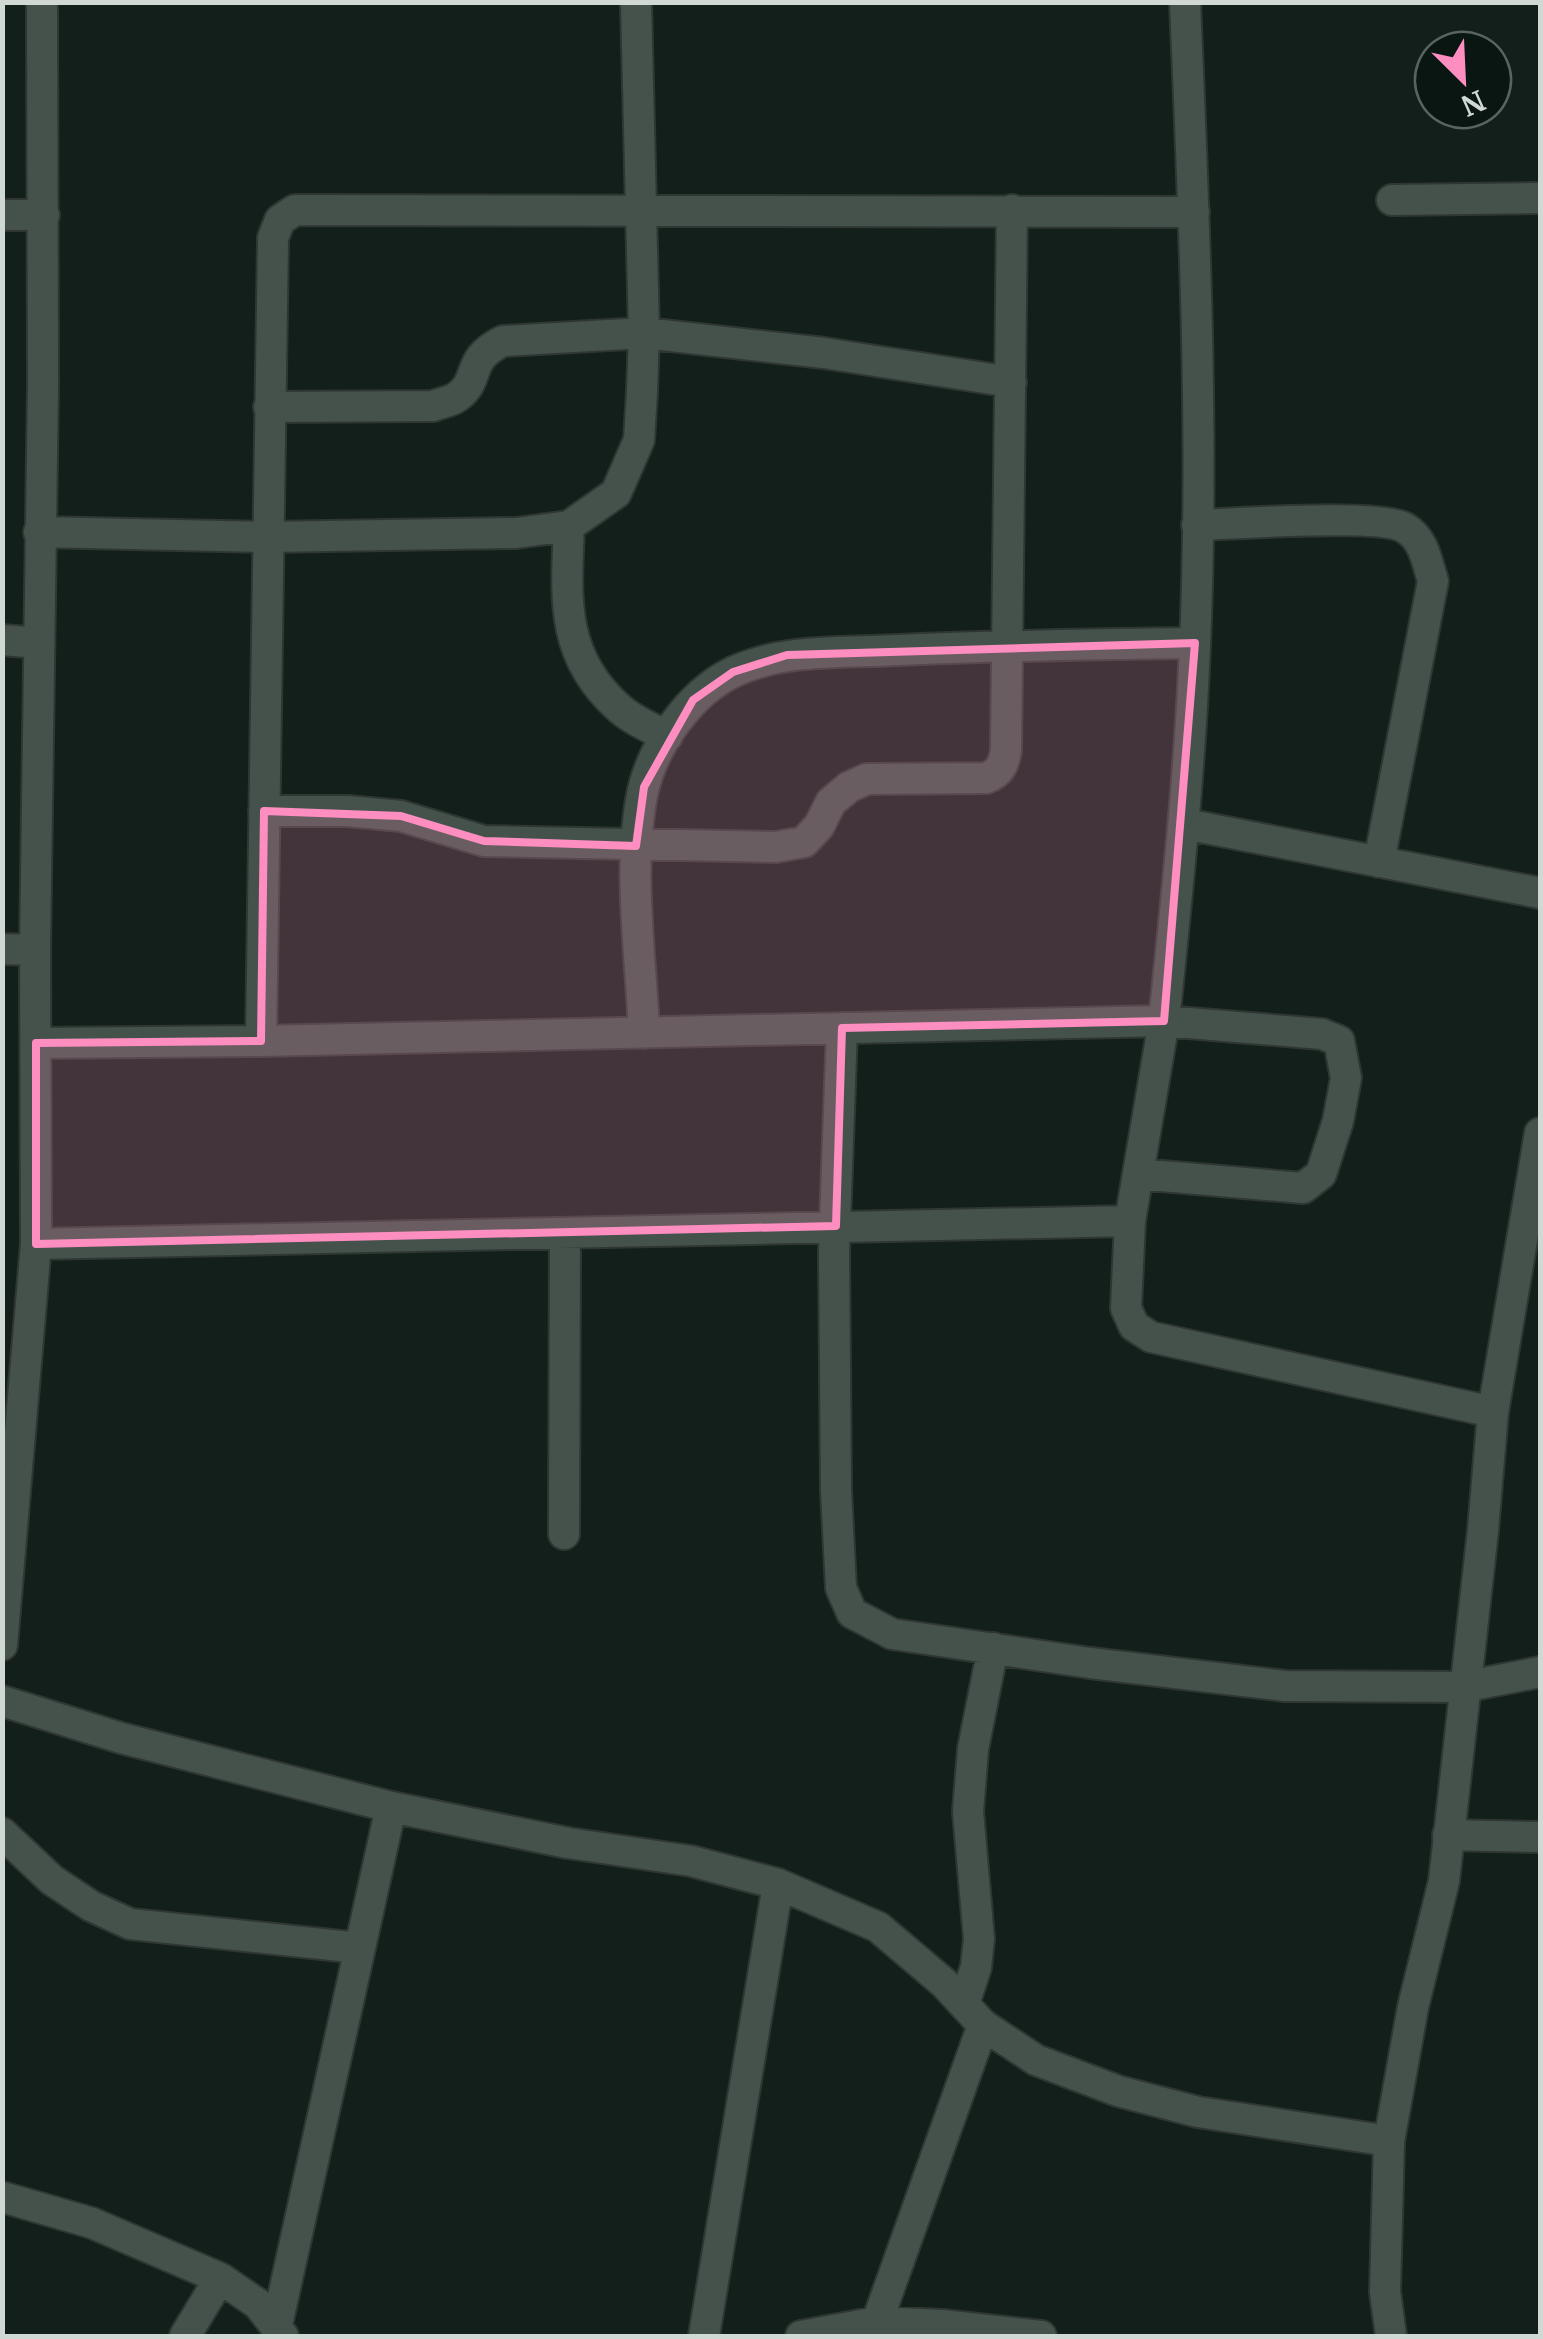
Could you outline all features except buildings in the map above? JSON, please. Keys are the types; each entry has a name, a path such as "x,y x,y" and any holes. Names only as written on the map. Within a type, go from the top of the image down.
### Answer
{"street":[{"path":"2,1645 14,1354 36,1244 38,532 44,214 42,2"},
{"path":"38,532 267,537 516,533 569,526 616,493 639,440 644,333 636,2"},
{"path":"1186,2 1194,212 1196,643 1185,824 1164,1021 1130,1221 1126,1308 1134,1326 1151,1337 1493,1412"},
{"path":"1392,200 1540,198"},
{"path":"261,1041 269,407 273,238 280,220 296,210 1194,212"},
{"path":"264,812 348,811 401,816 484,841 776,847 804,842 819,826 832,802 849,787 866,780 899,776 986,778 995,774 1004,764 1006,750 1010,645 1012,210"},
{"path":"2,215 44,214"},
{"path":"269,407 433,406 456,398 470,382 477,359 503,342 644,333 824,353 1011,382"},
{"path":"1197,524 1375,521 1405,528 1424,548 1432,581 1379,862"},
{"path":"569,526 566,603 576,647 595,682 621,710 667,736"},
{"path":"2,640 40,642"},
{"path":"644,1033 636,846 644,786 667,736 693,700 733,672 787,656 1010,645 1196,643"},
{"path":"1185,824 1540,893"},
{"path":"2,949 35,950"},
{"path":"36,1043 1164,1021 1322,1034 1339,1041 1346,1078 1338,1120 1321,1174 1303,1188 1138,1174"},
{"path":"842,1028 836,1226 836,1490 841,1588 852,1614 892,1634 1284,1686 1463,1687 1540,1672"},
{"path":"1391,2336 1386,2292 1389,2141 1413,2007 1444,1880 1493,1412 1540,1133"},
{"path":"36,1244 1130,1221"},
{"path":"564,1534 565,1235"},
{"path":"877,2322 973,2015 979,1940 968,1811 973,1748 992,1648"},
{"path":"2,1702 121,1738 391,1807 568,1843 691,1860 778,1884 878,1927 944,1984 973,2015 1036,2060 1118,2091 1198,2112 1389,2141"},
{"path":"279,2333 391,1807"},
{"path":"2,1832 52,1880 91,1906 130,1924 360,1948"},
{"path":"1448,1836 1540,1837"},
{"path":"704,2336 778,1884"},
{"path":"2,2198 92,2224 220,2278 258,2304 279,2333"},
{"path":"185,2336 220,2278"},
{"path":"801,2336 877,2322 1041,2336"}],"highlighted area":[{"path":"1195,643 1164,1021 842,1028 836,1226 36,1244 36,1043 261,1041 264,811 401,816 484,841 636,846 644,787 693,700 733,672 787,655"}]}
